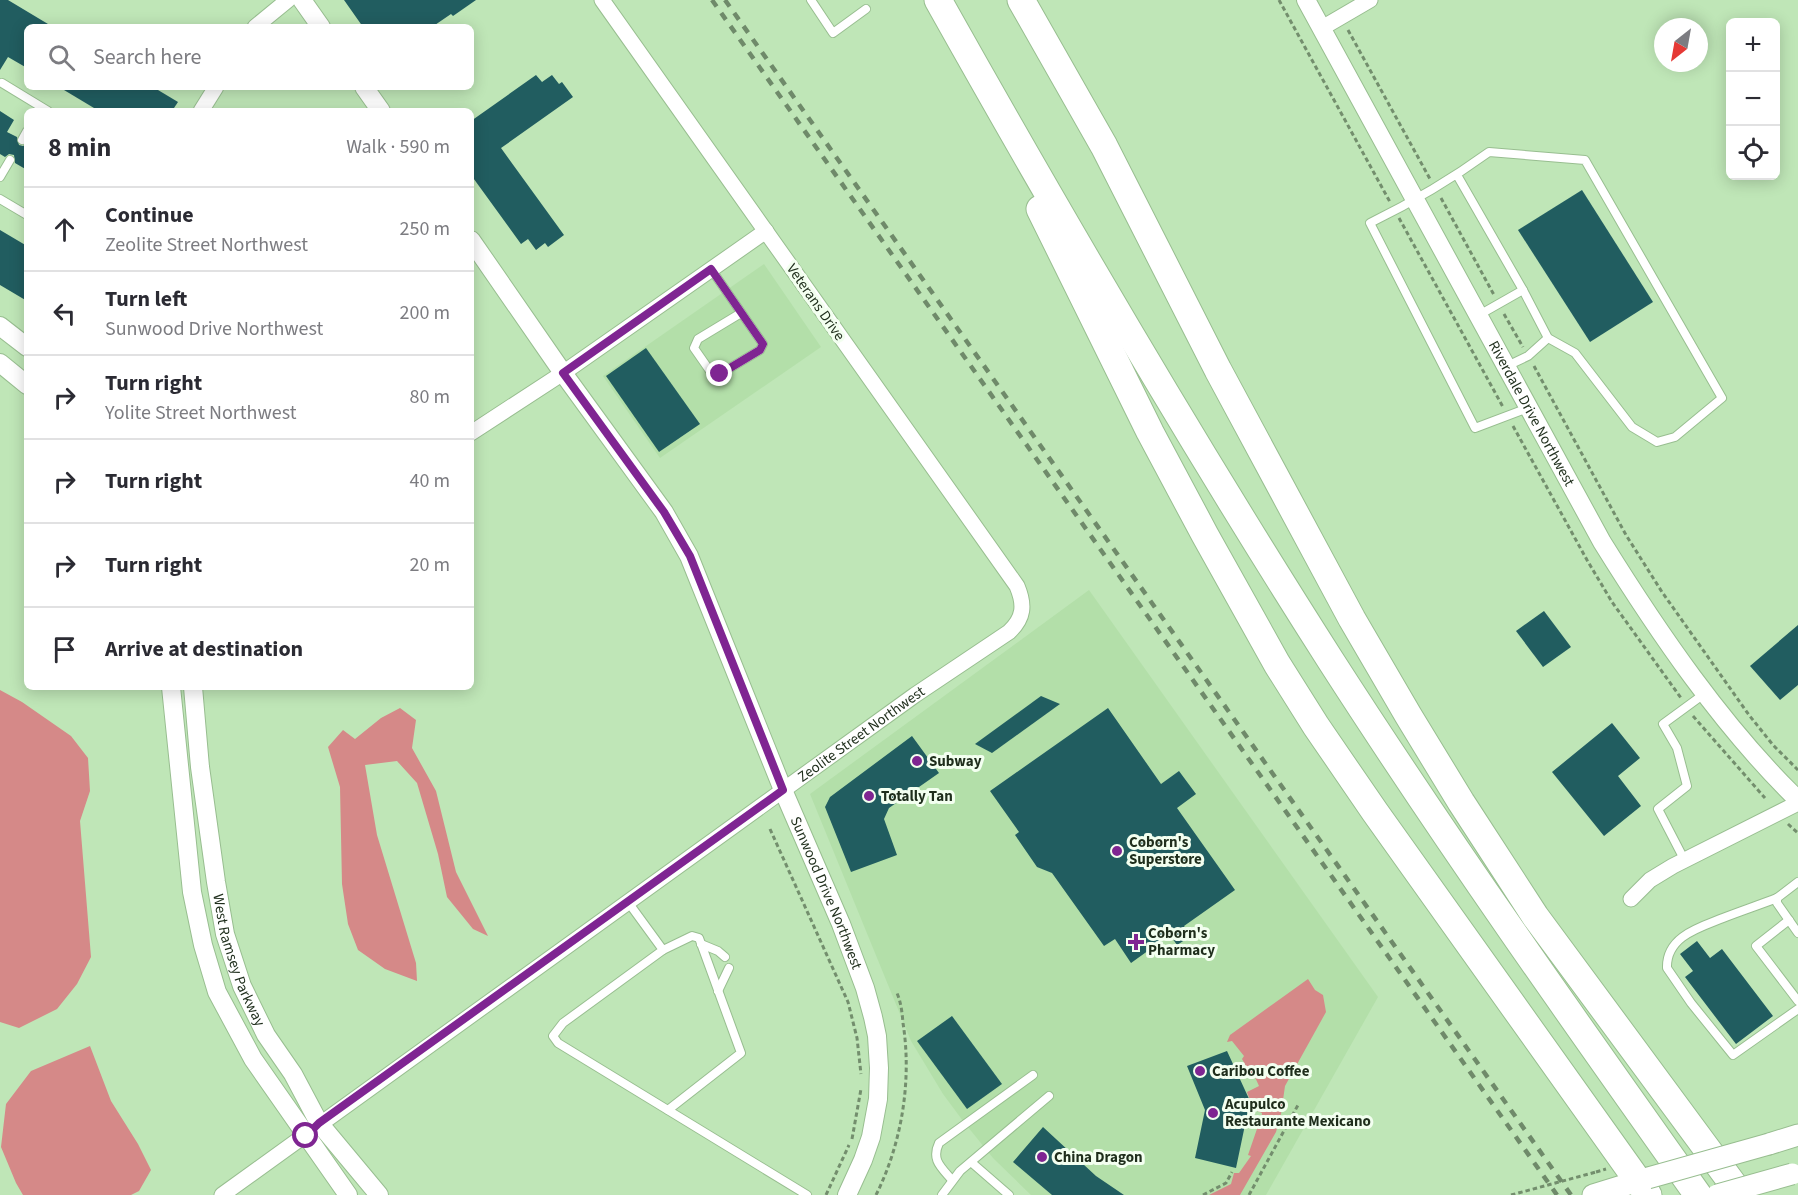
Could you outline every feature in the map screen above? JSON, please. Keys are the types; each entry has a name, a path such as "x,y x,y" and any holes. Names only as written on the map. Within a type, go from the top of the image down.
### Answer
{"highway":[{"path":"938,0 994,100 1219,482 1332,663 1505,923 1698,1195"},
{"path":"1021,0 1104,146 1218,370 1352,619 1473,821 1541,924 1741,1195"},
{"path":"994,100 1033,196 1058,248 1150,432 1256,628 1316,726 1637,1185"},
{"path":"1298,519 1430,731 1618,1008 1708,1129 1764,1195"}],"main road":[{"path":"1593,1195 1637,1185 1798,1136"},
{"path":"1717,1195 1795,1173"}],"street":[{"path":"259,24 288,0"},
{"path":"302,0 319,24"},
{"name":"Veterans Drive","path":"602,0 1017,586 1023,607"},
{"name":"Riverdale Drive Northwest","path":"1306,0 1602,542 1645,609 1705,693 1741,740 1798,802"},
{"path":"1322,28 1370,0"},
{"path":"203,108 214,90"},
{"path":"366,90 379,108"},
{"path":"474,431 563,373 766,231"},
{"name":"Sunwood Drive Northwest","path":"474,244 563,373 664,512 690,556 783,790 841,924 865,988 877,1036 878,1099 868,1144 847,1195"},
{"path":"0,326 24,345"},
{"path":"0,363 24,383"},
{"name":"Zeolite Street Northwest","path":"222,1195 627,901 915,695 1009,632 1021,619 1023,607"},
{"name":"West Ramsey Parkway","path":"171,690 192,892 203,945 217,992 253,1059 313,1130 379,1195"},
{"name":"West Ramsey Parkway","path":"193,690 202,778 225,934 242,986 267,1035 293,1074 313,1130 348,1195"},
{"path":"1631,899 1650,880 1798,802"}],"lane":[{"path":"811,0 833,33 866,9"},
{"path":"2,83 40,108"},
{"path":"22,140 24,136"},
{"path":"1457,175 1548,338 1575,353 1632,427 1657,442 1675,437 1722,398 1585,160 1488,152 1436,189 1370,223 1475,428 1529,407"},
{"path":"0,177 10,160"},
{"path":"0,199 24,213"},
{"path":"711,269 763,344 760,350 720,374 710,372 694,348 698,339 741,313"},
{"path":"1479,315 1523,290"},
{"path":"1507,366 1528,356 1548,338"},
{"path":"1684,861 1658,809 1687,786 1677,748 1663,724 1705,693"},
{"path":"1798,882 1777,898 1698,927 1675,945 1666,961 1666,968 1733,1055 1798,1009"},
{"path":"1777,898 1798,933"},
{"path":"627,901 663,950"},
{"path":"1789,920 1756,946 1798,1001"},
{"path":"668,1110 741,1053 699,938 692,936 663,950 563,1023 554,1036 558,1043 807,1195"},
{"path":"701,944 718,951 725,957"},
{"path":"718,991 729,968"},
{"path":"952,1180 935,1157 939,1143 1034,1075"},
{"path":"942,1195 952,1180 970,1162 1049,1096"},
{"path":"970,1162 1009,1195"}],"path":[{"path":"1347,26 1626,535 1662,592 1749,715 1798,770"},
{"path":"1788,823 1798,833"},
{"path":"770,828 848,1002 857,1038 862,1081 852,1139 826,1195"},
{"path":"876,1195 891,1156 905,1095 907,1044 900,999 896,991"},
{"path":"1249,1195 1298,1105"},
{"path":"1203,1195 1226,1183 1232,1172"},
{"path":"1511,1195 1596,1172"}],"shaded area":[{"path":"764,264 821,347 660,458 603,376"},
{"path":"1089,590 1378,997 1266,1195 1031,1195 993,1158 963,1121 943,1094 911,1041 810,794"},
{"path":"0,690 22,702 71,736 88,758 90,791 80,821 91,957 77,984 57,1009 19,1028 0,1022"},
{"path":"400,708 416,720 412,748 436,791 456,872 488,936 473,929 447,897 438,854 417,783 397,761 365,765 377,835 416,963 417,981 385,969 358,950 348,924 342,884 340,787 328,747 343,730 355,739 381,718"},
{"path":"1308,979 1315,990 1323,995 1326,1012 1285,1086 1276,1132 1240,1195 1209,1195 1231,1184 1234,1173 1239,1173 1251,1156 1248,1155 1258,1126 1261,1125 1262,1113 1253,1109 1247,1092 1259,1086 1242,1059 1244,1056 1232,1041 1227,1042 1230,1035"},
{"path":"90,1046 111,1101 151,1170 139,1191 131,1195 23,1195 1,1147 6,1104 31,1071"}],"building":[{"path":"0,0 8,0 48,24 24,24 24,66 8,57 0,70"},
{"path":"344,0 476,0 436,24 361,24"},
{"path":"536,75 542,82 552,75 559,84 562,82 573,97 501,148 564,235 548,247 545,243 536,250 528,239 521,244 474,179 474,119"},
{"path":"64,90 158,90 178,102 174,108 94,108"},
{"path":"0,111 14,120 7,132 17,137 19,145 24,146 24,168 15,163 14,155 9,154 5,157 0,154"},
{"path":"1582,190 1653,302 1590,342 1518,230"},
{"path":"0,230 24,244 24,299 0,285"},
{"path":"646,348 700,424 659,452 606,376"},
{"path":"1544,611 1571,647 1543,667 1516,631"},
{"path":"1798,625 1798,685 1780,700 1750,666"},
{"path":"1041,696 1060,704 992,753 975,744"},
{"name":"Coborn's Superstore","path":"1108,708 1161,784 1179,771 1196,794 1177,808 1235,890 1184,926 1191,936 1177,945 1170,935 1131,963 1115,939 1104,946 1052,873 1037,867 1015,835 1019,832 990,791"},
{"path":"1612,723 1640,758 1618,776 1641,806 1604,836 1552,772"},
{"path":"912,736 939,773 889,808 884,819 897,855 851,872 825,807 830,797"},
{"path":"1697,941 1710,958 1722,949 1773,1016 1736,1044 1685,977 1693,971 1680,954"},
{"path":"952,1016 1002,1084 967,1109 917,1041"},
{"path":"1227,1051 1250,1101 1236,1168 1195,1158 1205,1110 1187,1066"},
{"path":"1043,1127 1096,1176 1124,1195 1052,1195 1013,1162"}],"railway":[{"path":"712,0 1557,1195"},
{"path":"725,0 1571,1195"}],"place":[{"name":"Subway","path":"917,761"},
{"name":"Totally Tan","path":"869,796"},
{"name":"Coborn's Superstore","path":"1117,851"},
{"name":"Coborn's Pharmacy","path":"1136,942"},
{"name":"Caribou Coffee","path":"1200,1071"},
{"name":"Acupulco Restaurante Mexicano","path":"1213,1113"},
{"name":"China Dragon","path":"1042,1157"}],"route":[{"path":"306,1136 319,1123 783,790 690,556 664,512 563,373 711,269 763,344 760,350 720,374"}]}
